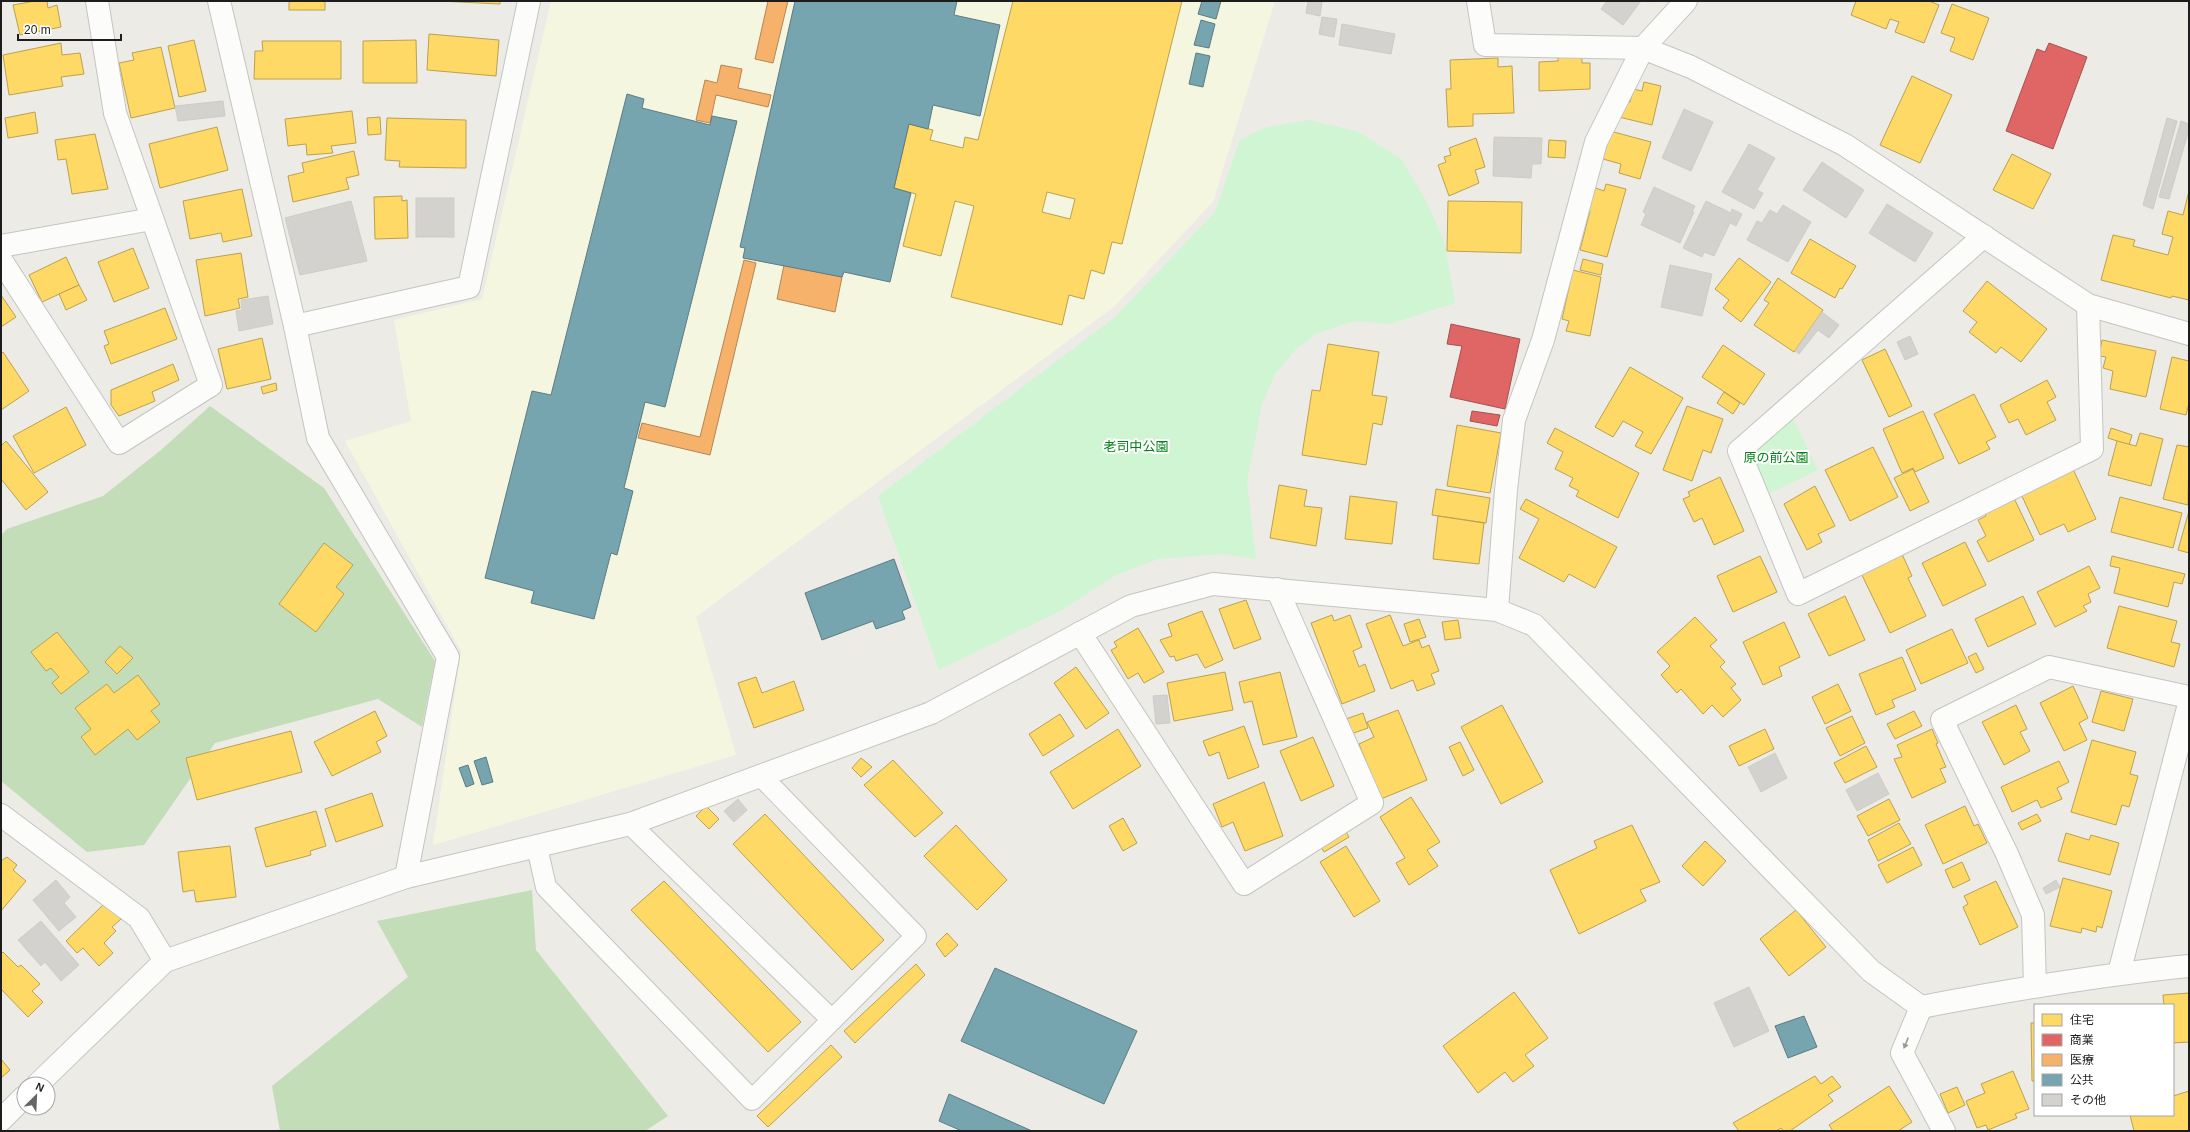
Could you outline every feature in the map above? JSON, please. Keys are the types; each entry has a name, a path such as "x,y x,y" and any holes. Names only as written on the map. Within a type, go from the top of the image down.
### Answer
{"street":[{"path":"1,260 119,443 211,385 115,113 97,1"},
{"path":"219,1 295,326 318,438 448,657 406,877"},
{"path":"295,326 469,287 529,1"},
{"path":"1478,1 1485,45 1643,48 1691,67 1845,145 2088,305 2189,334"},
{"path":"1497,610 1506,490 1514,420 1543,340 1596,142 1643,48 1686,1"},
{"path":"1,246 152,219"},
{"path":"1984,236 1738,451 1798,594 2092,449 2088,305"},
{"path":"46,1076 165,961 406,877 630,824 931,713 1131,606 1213,584 1497,610 1534,625 1871,971 1921,1006 2119,973 2189,966"},
{"path":"1080,633 1244,884 1372,803 1277,589"},
{"path":"2035,986 2033,915 2007,854 1942,720 2049,667 2189,697"},
{"path":"2119,973 2189,704"},
{"path":"1,815 139,918 165,961"},
{"path":"1921,1006 1902,1053 1944,1131"},
{"path":"1,1120 16,1105"}],"lane":[{"path":"537,847 546,887 752,1100 916,936 761,776"},
{"path":"630,824 832,1020"}],"shaded area":[{"path":"551,1 1275,1 1213,202 1115,306 696,617 736,755 433,845 461,651 345,441 411,421 394,320 482,299"}],"green space":[{"name":"老司中公園","path":"1309,120 1359,132 1401,159 1425,199 1444,240 1455,303 1390,324 1355,321 1320,332 1297,348 1276,373 1262,404 1247,482 1256,559 1222,554 1158,559 1116,575 1062,610 939,670 878,496 1114,318 1215,212 1240,140 1263,128"},
{"path":"210,406 324,488 435,661 422,727 378,699 215,743 144,845 87,852 1,781 1,535 7,529 103,496 161,450"},
{"name":"原の前公園","path":"1788,408 1818,470 1758,499 1739,451"},
{"path":"532,890 536,950 668,1116 645,1131 280,1131 272,1086 408,977 377,921"}],"building: 住宅":[{"path":"35,1 47,1 48,8 57,5 61,27 20,35 13,5"},
{"path":"289,1 325,1 325,10 289,10"},
{"path":"439,1 500,1 500,4"},
{"path":"1013,1 1182,1 1122,244 1112,242 1104,274 1091,270 1084,299 1069,295 1062,325 951,297 974,206 955,201 941,256 903,246 916,194 894,188 909,124 933,130 930,140 963,148 965,137 978,140","holes":["1047,192 1075,199 1070,219 1042,212"]},
{"path":"1856,1 1929,1 1939,5 1924,43 1895,32 1899,22 1890,19 1886,29 1851,15"},
{"path":"1952,4 1989,18 1973,60 1950,51 1955,38 1941,33"},
{"path":"429,34 499,40 496,76 427,70"},
{"path":"194,40 206,91 179,97 168,46"},
{"path":"416,40 417,83 363,83 363,41"},
{"path":"262,41 341,41 341,79 254,79 255,51 263,51"},
{"path":"61,43 62,55 80,53 84,74 61,77 63,86 9,95 3,55"},
{"path":"161,47 175,108 131,118 119,63 134,60 132,53"},
{"path":"1558,56 1582,57 1582,63 1590,63 1590,89 1539,91 1539,62 1558,61"},
{"path":"1498,58 1498,67 1512,66 1514,113 1473,114 1473,126 1448,127 1446,89 1451,89 1450,60"},
{"path":"1912,76 1952,95 1920,163 1880,145"},
{"path":"1644,82 1661,86 1652,125 1619,117 1623,100 1630,102 1633,89 1642,91"},
{"path":"352,111 356,143 331,146 333,153 307,155 306,144 288,146 285,119"},
{"path":"35,112 38,133 8,138 5,118"},
{"path":"380,117 381,134 368,135 367,118"},
{"path":"387,118 466,120 466,168 399,167 400,161 385,160"},
{"path":"217,127 228,170 160,188 149,144"},
{"path":"1610,131 1651,142 1640,179 1619,173 1621,164 1603,159"},
{"path":"95,134 108,189 72,194 66,159 58,160 55,140"},
{"path":"1476,138 1485,167 1475,170 1479,183 1449,196 1438,165 1446,162 1444,157 1451,155 1449,148"},
{"path":"1549,140 1566,141 1565,158 1548,157"},
{"path":"354,151 359,175 346,178 349,189 293,202 288,176 304,172 302,163"},
{"path":"2012,154 2051,174 2033,209 1993,190"},
{"path":"1606,184 1626,189 1607,257 1580,250 1590,211 1586,211 1593,187 1604,191"},
{"path":"242,189 252,236 223,242 221,233 190,239 183,201"},
{"path":"2189,191 2189,300 2172,296 2171,298 2101,280 2113,235 2135,240 2133,246 2168,255 2173,237 2162,234 2168,211 2183,215"},
{"path":"402,196 402,201 407,200 408,238 375,239 374,197"},
{"path":"1448,201 1522,202 1521,253 1447,251"},
{"path":"1810,239 1856,266 1842,289 1840,288 1835,298 1791,273"},
{"path":"133,248 149,288 114,302 98,262"},
{"path":"241,253 248,297 238,299 240,308 205,316 196,260"},
{"path":"66,257 79,285 42,302 29,275"},
{"path":"1739,258 1771,282 1741,322 1723,308 1729,300 1715,289"},
{"path":"1583,259 1603,264 1601,275 1580,270"},
{"path":"1573,270 1601,277 1590,336 1566,331 1569,321 1562,319"},
{"path":"1778,278 1823,310 1794,352 1754,325 1769,303 1764,300"},
{"path":"1987,281 2047,329 2021,362 2001,347 1996,353 1969,332 1977,322 1963,311"},
{"path":"79,285 87,300 66,310 59,294"},
{"path":"1,295 16,317 1,327"},
{"path":"165,308 177,339 111,364 104,346 109,344 104,331"},
{"path":"262,338 271,379 227,389 218,349"},
{"path":"2102,340 2156,351 2146,397 2110,389 2113,371 2103,368 2106,357 2099,356"},
{"path":"1328,344 1379,352 1372,395 1387,397 1382,425 1373,423 1366,465 1302,455 1312,390 1320,391"},
{"path":"1723,345 1765,374 1744,405 1702,377"},
{"path":"1885,349 1912,406 1889,417 1862,360"},
{"path":"3,352 29,391 1,410 1,354"},
{"path":"2172,357 2189,361 2189,403 2186,415 2160,409"},
{"path":"173,364 179,380 152,392 155,401 119,416 111,405 111,390"},
{"path":"1630,367 1683,398 1651,454 1635,446 1643,432 1623,421 1613,437 1595,427"},
{"path":"2047,380 2056,397 2047,402 2056,420 2026,435 2018,419 2009,423 2000,405"},
{"path":"276,383 277,390 263,394 261,387"},
{"path":"1724,392 1740,403 1733,414 1717,403"},
{"path":"1974,394 1996,437 1986,442 1990,449 1959,464 1934,414"},
{"path":"1687,406 1723,419 1711,453 1703,450 1692,481 1663,470"},
{"path":"66,407 86,445 34,473 13,436"},
{"path":"1923,411 1944,458 1915,472 1913,468 1902,473 1883,429"},
{"path":"1457,425 1501,433 1490,493 1447,486"},
{"path":"1555,428 1639,473 1618,518 1576,496 1579,491 1569,486 1573,478 1555,469 1563,452 1547,443"},
{"path":"2111,428 2132,435 2129,445 2108,438"},
{"path":"2140,433 2163,439 2151,486 2108,475 2117,441 2136,446"},
{"path":"6,441 48,492 26,510 1,479 1,446"},
{"path":"2177,445 2189,447 2188,505 2163,499"},
{"path":"1873,447 1898,497 1850,521 1825,470"},
{"path":"1913,469 1929,502 1910,511 1894,478"},
{"path":"2073,469 2096,519 2068,532 2064,524 2040,535 2021,494"},
{"path":"1720,477 1744,531 1714,545 1702,518 1694,522 1683,499 1690,496 1688,492"},
{"path":"1279,485 1307,490 1304,506 1322,508 1316,546 1270,538"},
{"path":"1815,486 1835,526 1818,534 1822,542 1807,550 1784,504"},
{"path":"1436,489 1490,498 1486,523 1432,515"},
{"path":"1350,496 1397,502 1392,544 1345,539"},
{"path":"2013,496 2034,540 1988,562 1977,541 1986,536 1978,520 1986,516 1984,510"},
{"path":"2120,497 2182,513 2173,548 2111,532"},
{"path":"1526,499 1617,547 1595,588 1569,574 1564,582 1519,558 1539,519 1520,509"},
{"path":"2189,511 2189,553 2178,550"},
{"path":"1438,516 1484,523 1479,564 1433,559"},
{"path":"1965,542 1986,585 1943,606 1922,563"},
{"path":"324,543 353,565 336,587 344,594 316,632 279,604"},
{"path":"1901,552 1912,576 1908,578 1926,616 1890,633 1860,571"},
{"path":"1760,556 1777,592 1733,612 1717,576"},
{"path":"2112,556 2185,574 2182,584 2174,582 2168,607 2114,593 2120,568 2110,566"},
{"path":"2089,566 2100,588 2088,594 2091,602 2083,606 2087,611 2055,627 2037,592"},
{"path":"1845,596 1865,640 1829,656 1808,614"},
{"path":"2023,596 2036,624 1988,647 1975,619"},
{"path":"1246,600 1261,639 1234,649 1219,609"},
{"path":"2119,606 2177,621 2171,642 2180,644 2174,667 2107,648"},
{"path":"1202,611 1223,660 1205,668 1197,654 1176,661 1174,656 1170,657 1160,640 1172,636 1168,624"},
{"path":"1332,615 1334,621 1350,615 1362,647 1353,651 1359,667 1365,664 1375,691 1342,704 1311,623"},
{"path":"1390,615 1403,646 1419,640 1422,648 1429,645 1439,671 1431,674 1435,684 1417,691 1413,680 1391,689 1366,624"},
{"path":"1695,617 1717,640 1710,646 1725,662 1720,667 1736,684 1731,688 1741,700 1723,717 1712,705 1703,714 1681,689 1677,693 1661,675 1670,666 1657,652"},
{"path":"1419,619 1426,637 1410,642 1404,624"},
{"path":"1458,620 1461,638 1445,640 1442,622"},
{"path":"1784,622 1800,657 1779,667 1782,676 1763,685 1743,642"},
{"path":"1138,628 1164,672 1144,683 1138,673 1128,679 1111,650 1117,647 1114,642"},
{"path":"1952,629 1968,663 1921,684 1906,650"},
{"path":"57,632 89,672 61,694 52,683 59,677 51,668 46,671 31,652"},
{"path":"120,646 133,658 117,674 105,662"},
{"path":"1976,653 1984,669 1976,673 1968,657"},
{"path":"1902,657 1916,690 1892,700 1895,707 1876,715 1859,674"},
{"path":"1076,667 1109,713 1086,729 1054,683"},
{"path":"1225,672 1233,710 1174,721 1167,683"},
{"path":"1280,672 1297,737 1263,745 1252,701 1244,703 1239,682"},
{"path":"138,675 160,704 151,711 160,722 137,740 128,729 95,755 81,737 91,729 75,708 107,684 114,693"},
{"path":"756,677 762,693 794,681 804,710 754,728 738,683"},
{"path":"1838,684 1851,711 1825,724 1812,697"},
{"path":"2073,686 2088,718 2079,723 2087,740 2064,751 2040,703"},
{"path":"2101,691 2133,699 2124,731 2092,722"},
{"path":"1502,705 1543,782 1501,804 1461,727"},
{"path":"2016,705 2027,729 2020,732 2030,751 2004,765 1982,722"},
{"path":"1398,710 1427,780 1381,799 1359,744 1374,737 1367,722"},
{"path":"375,711 387,736 376,742 381,752 332,776 314,742"},
{"path":"1914,711 1922,726 1895,739 1887,724"},
{"path":"1363,713 1368,728 1351,734 1346,719"},
{"path":"1060,714 1074,736 1043,756 1029,734"},
{"path":"1852,716 1865,743 1840,756 1826,728"},
{"path":"1244,726 1259,767 1228,779 1219,752 1209,756 1203,741"},
{"path":"1118,729 1141,766 1073,809 1050,772"},
{"path":"1765,729 1774,749 1739,766 1729,746"},
{"path":"1932,729 1938,743 1936,744 1946,767 1940,769 1946,782 1912,798 1894,759 1902,757 1897,745"},
{"path":"291,731 302,772 197,800 186,758"},
{"path":"1313,737 1334,786 1301,801 1280,751"},
{"path":"2092,740 2136,752 2130,774 2138,776 2129,807 2122,805 2116,825 2071,812"},
{"path":"1460,742 1474,770 1463,776 1449,747"},
{"path":"1866,746 1877,767 1845,783 1834,763"},
{"path":"861,758 872,767 861,777 852,768"},
{"path":"893,760 943,813 915,837 864,785"},
{"path":"2059,761 2069,782 2057,788 2062,799 2041,808 2037,800 2012,812 2001,787"},
{"path":"1264,782 1283,836 1245,851 1233,822 1222,827 1213,804"},
{"path":"372,793 383,826 336,842 325,809"},
{"path":"1411,797 1440,842 1427,850 1438,866 1409,885 1396,863 1405,858 1380,817"},
{"path":"1889,799 1900,820 1868,836 1857,816"},
{"path":"706,806 719,819 709,829 696,816"},
{"path":"1965,806 1974,826 1978,824 1987,843 1943,864 1925,825"},
{"path":"316,811 326,846 310,851 311,855 266,867 255,828"},
{"path":"765,814 884,940 852,970 733,844"},
{"path":"2037,814 2041,821 2022,830 2018,823"},
{"path":"1123,818 1137,843 1123,851 1109,826"},
{"path":"1899,823 1911,844 1878,861 1868,840"},
{"path":"956,825 1007,880 977,910 924,856"},
{"path":"1632,825 1660,882 1640,890 1646,901 1579,934 1550,870 1597,848 1594,841"},
{"path":"1343,827 1349,837 1324,852 1318,842"},
{"path":"2066,833 2089,840 2091,835 2119,843 2110,875 2058,861"},
{"path":"1705,841 1726,861 1703,886 1682,866"},
{"path":"230,846 236,897 196,902 194,890 183,892 178,852"},
{"path":"1346,846 1380,901 1354,917 1320,862"},
{"path":"1913,847 1922,865 1887,883 1878,865"},
{"path":"7,857 17,865 13,870 26,881 1,911 1,861"},
{"path":"1962,862 1970,880 1953,888 1945,870"},
{"path":"2063,878 2112,891 2102,928 2097,926 2096,932 2082,928 2081,933 2050,926"},
{"path":"664,881 801,1022 768,1052 631,910"},
{"path":"1996,881 2018,927 1980,945 1963,907 1968,904 1964,896"},
{"path":"105,903 121,919 112,927 116,931 104,943 113,953 99,966 83,948 77,953 66,941"},
{"path":"1796,910 1826,947 1789,976 1760,939"},
{"path":"947,933 958,945 945,957 936,944"},
{"path":"3,952 18,967 21,965 40,984 32,991 43,1002 28,1017 1,989 1,954"},
{"path":"916,964 925,975 855,1043 844,1031"},
{"path":"1514,992 1548,1038 1525,1055 1534,1066 1513,1082 1505,1072 1478,1093 1443,1046"},
{"path":"2189,993 2189,1042 2174,1043 2174,1004 2164,1004 2163,995"},
{"path":"2031,1023 2034,1023 2034,1081 2032,1081"},
{"path":"831,1045 842,1057 768,1127 757,1116"},
{"path":"1,1059 10,1070 1,1078"},
{"path":"2013,1071 2029,1109 2015,1114 2017,1118 1988,1130 1986,1125 1977,1128 1966,1101 1985,1093 1981,1084"},
{"path":"1815,1076 1821,1084 1832,1076 1841,1087 1828,1095 1833,1101 1790,1131 1784,1131 1781,1128 1776,1131 1739,1131 1733,1123"},
{"path":"1889,1086 1912,1122 1898,1131 1833,1131 1829,1125"},
{"path":"1957,1087 1965,1105 1948,1113 1940,1094"},
{"path":"2189,1091 2189,1131 2134,1131 2130,1116 2174,1116 2174,1096"}],"building: 商業":[{"path":"2049,43 2087,57 2053,149 2006,131 2037,49 2045,52"},
{"path":"1451,324 1520,339 1505,409 1450,397 1462,346 1447,344"},
{"path":"1472,411 1500,415 1497,426 1470,421"}],"building: 医療":[{"path":"768,1 788,1 773,63 755,59"},
{"path":"721,65 742,69 738,88 771,95 768,107 716,95 710,123 696,120 705,80 717,83"},
{"path":"744,260 756,263 710,455 638,438 642,423 700,437"},
{"path":"784,265 842,277 835,312 777,299"}],"building: 公共":[{"path":"795,1 957,1 954,15 1000,25 980,116 933,105 928,129 909,124 894,188 911,193 890,282 844,272 842,277 743,258 745,248 740,247"},
{"path":"1202,1 1221,1 1216,19 1198,14"},
{"path":"1201,20 1215,24 1209,48 1194,45"},
{"path":"1196,53 1210,56 1203,87 1189,84"},
{"path":"627,94 644,99 642,108 710,125 712,116 737,121 665,407 645,402 624,488 633,491 617,555 611,553 594,619 531,603 534,591 485,578 532,391 551,395"},
{"path":"894,559 911,607 902,611 905,619 876,629 873,621 822,640 805,593"},
{"path":"486,757 493,782 482,785 474,761"},
{"path":"468,765 474,784 466,787 459,768"},
{"path":"995,968 1137,1031 1104,1104 961,1041"},
{"path":"1804,1016 1817,1047 1788,1058 1775,1026"},
{"path":"949,1094 1032,1131 962,1131 939,1121"}],"building: その他":[{"path":"1308,1 1322,2 1320,16 1306,13"},
{"path":"1607,1 1641,1 1623,25 1601,9"},
{"path":"1322,17 1337,19 1334,37 1319,34"},
{"path":"1342,24 1395,34 1391,54 1339,45"},
{"path":"223,101 225,116 178,121 175,106"},
{"path":"1684,109 1713,122 1691,171 1662,158"},
{"path":"2167,118 2177,121 2153,209 2143,205"},
{"path":"2181,121 2189,124 2189,129 2169,199 2159,197"},
{"path":"1494,137 1542,138 1541,164 1532,164 1531,178 1493,176"},
{"path":"1749,144 1775,158 1757,190 1763,193 1754,209 1722,192"},
{"path":"1822,162 1864,190 1846,218 1803,190"},
{"path":"1654,187 1695,206 1692,212 1694,212 1680,243 1641,225 1646,214 1643,212"},
{"path":"416,198 454,198 454,237 416,237"},
{"path":"351,201 367,261 300,275 285,218"},
{"path":"1706,201 1731,213 1732,209 1742,214 1736,226 1730,223 1714,256 1704,252 1702,257 1683,248"},
{"path":"1887,204 1933,233 1915,262 1869,233"},
{"path":"1783,205 1811,222 1788,262 1747,240 1757,221 1762,223 1770,210 1777,214"},
{"path":"1670,265 1712,274 1702,316 1661,307"},
{"path":"268,296 273,324 239,331 236,311 242,310 241,300"},
{"path":"1822,312 1839,325 1829,338 1818,330 1799,354 1795,351"},
{"path":"1910,336 1918,354 1905,360 1897,342"},
{"path":"1167,695 1170,723 1156,724 1153,696"},
{"path":"1775,753 1787,778 1761,792 1748,767"},
{"path":"1878,773 1889,794 1857,811 1846,790"},
{"path":"738,799 747,810 734,822 724,811"},
{"path":"56,880 70,897 64,903 76,917 59,931 33,900"},
{"path":"2056,880 2060,887 2046,894 2043,888"},
{"path":"41,921 79,965 61,981 45,962 41,966 18,940"},
{"path":"1749,987 1769,1031 1734,1047 1714,1003"}]}
